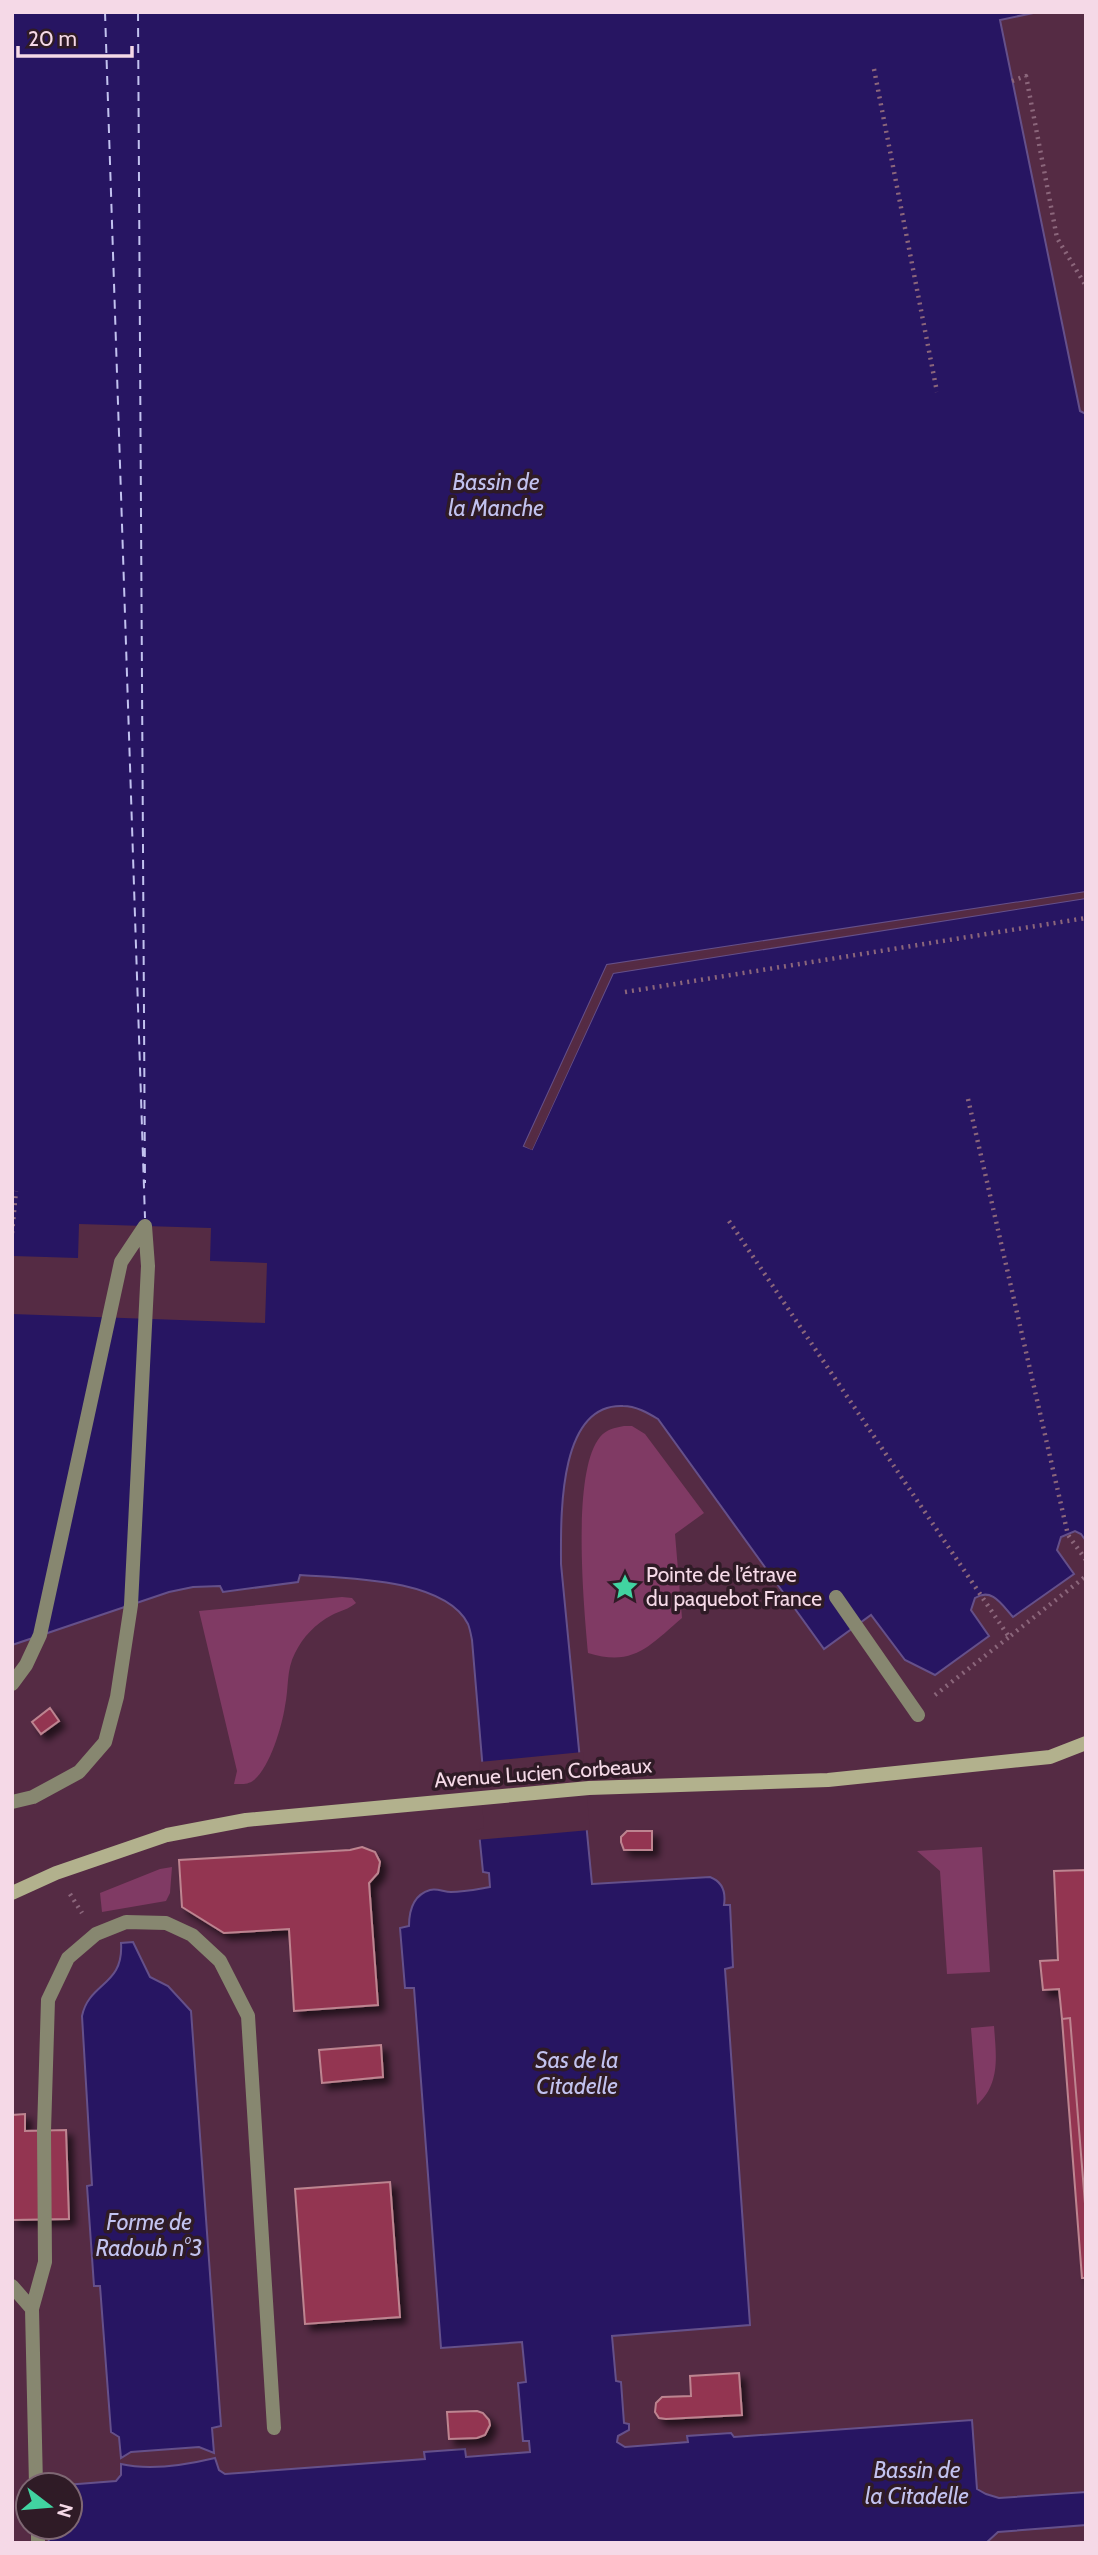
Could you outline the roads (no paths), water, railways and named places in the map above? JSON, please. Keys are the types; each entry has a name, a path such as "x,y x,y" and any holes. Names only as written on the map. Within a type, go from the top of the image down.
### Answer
{"main road":[{"name":"Avenue Lucien Corbeaux","path":"12,1893 57,1872 167,1835 246,1820 589,1788 828,1780 1050,1757 1086,1743"}],"lane":[{"path":"12,1684 26,1665 40,1635 121,1262 145,1226 148,1266 131,1605 117,1697 104,1742 79,1772 33,1797 12,1801"},
{"path":"836,1597 918,1715"},
{"path":"36,2471 32,2309 45,2262 44,2131 48,2000 68,1958 96,1934 126,1922 166,1923 192,1936 220,1961 248,2016 274,2428"},
{"path":"12,2286 32,2309"}],"water":[{"name":"Bassin de la Manche","path":"12,12 1038,12 1000,20 1080,411 1086,414 1086,892 607,965 524,1146 532,1149 613,973 1086,898 1086,1541 1075,1531 1061,1537 1057,1550 1074,1574 1013,1617 992,1596 981,1595 975,1598 971,1610 989,1636 935,1675 905,1660 871,1615 824,1649 658,1419 628,1406 601,1410 585,1423 574,1443 563,1494 561,1564 592,1884 710,1877 723,1888 724,1905 730,1905 733,1967 725,1969 750,2325 612,2336 616,2381 621,2382 624,2423 629,2424 629,2430 618,2436 617,2442 625,2447 688,2442 687,2436 731,2433 734,2437 972,2420 977,2489 999,2498 1086,2492 1086,2525 998,2532 986,2543 49,2543 84,2541 84,2484 116,2481 121,2475 121,2464 156,2467 215,2458 219,2470 225,2474 425,2459 424,2452 465,2449 466,2457 530,2452 529,2441 523,2441 518,2383 526,2382 522,2342 441,2348 414,1988 405,1988 400,1928 409,1926 413,1904 424,1892 456,1892 490,1887 489,1873 483,1872 479,1832 488,1831 472,1640 468,1624 456,1609 438,1597 416,1589 392,1583 300,1575 298,1582 223,1592 220,1586 193,1587 169,1592 12,1645"},
{"name":"Forme de Radoub n°3","path":"133,1942 150,1977 168,1986 191,2011 221,2426 212,2428 214,2453 199,2447 131,2452 121,2458 119,2437 111,2432 100,2286 94,2286 87,2186 92,2185 82,2016 91,1996 117,1968 121,1943"}],"place":[{"name":"Pointe de l’étrave du paquebot France","path":"625,1587"}],"water label":[{"name":"Sas de la Citadelle","path":"577,2073"},
{"name":"Bassin de la Citadelle","path":"917,2483"}]}
